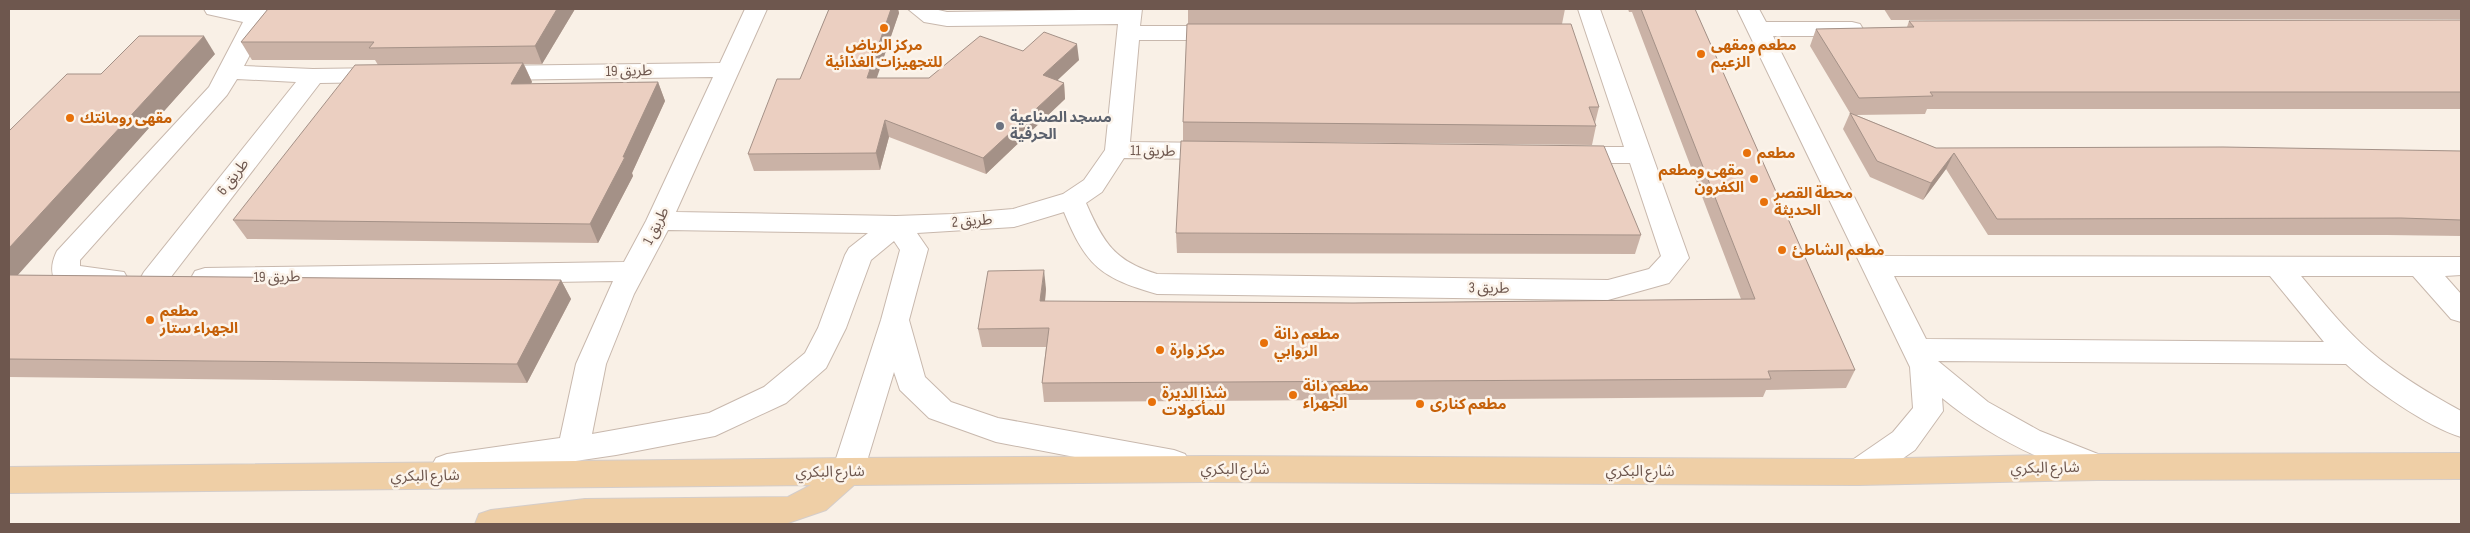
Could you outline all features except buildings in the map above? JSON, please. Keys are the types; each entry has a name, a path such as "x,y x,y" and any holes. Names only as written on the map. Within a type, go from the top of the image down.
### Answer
{"main road":[{"name":"شارع البكري","path":"9,480 848,471 1207,469 1859,472 2097,467 2461,466"},
{"path":"492,524 585,513 788,510 805,507 820,499 848,471"}],"street":[{"path":"215,9 259,13"},
{"name":"طريق 1","path":"574,448 591,364 620,294 659,221 756,9"},
{"path":"919,9 932,17 946,19 1130,20 1248,33"},
{"name":"طريق 3","path":"1072,200 1088,239 1108,264 1131,277 1158,284 1608,290 1659,276 1675,258 1639,155 1587,34 1589,9"},
{"name":"طريق 19","path":"259,13 230,72 198,114 67,258 65,274 101,279 154,279 633,271"},
{"path":"1753,19 1877,29"},
{"path":"1753,19 1921,358 1928,411 1904,441 1859,472"},
{"name":"طريق 2","path":"659,221 896,225 1014,218 1072,200 1093,186 1117,150 1130,20"},
{"name":"طريق 19","path":"471,73 728,70"},
{"path":"230,72 313,76 402,74"},
{"name":"طريق 6","path":"154,279 313,76"},
{"name":"طريق 11","path":"1117,150 1245,152"},
{"path":"1551,154 1639,155"},
{"path":"385,477 616,443 714,424 776,396 816,360 832,328 859,255 896,225 914,249 895,320 848,471"},
{"path":"1875,266 2461,266"},
{"path":"2420,266 2461,312"},
{"path":"2278,267 2332,331 2372,370 2424,405 2461,424"},
{"path":"895,320 911,382 940,410 996,430 1207,469"},
{"path":"1921,358 2355,353"},
{"path":"1921,358 1977,410 2029,440 2097,467"}],"place":[{"name":"مركز الرياض للتجهيزات الغذائية","path":"884,28"},
{"name":"مطعم ومقهى الزعيم","path":"1701,54"},
{"name":"مقهى رومانتك","path":"70,118"},
{"name":"مسجد الصناعية الحرفية","path":"1000,126"},
{"name":"مطعم","path":"1747,153"},
{"name":"مقهى ومطعم الكفرون","path":"1754,179"},
{"name":"محطة القصر الحديثة","path":"1764,202"},
{"name":"مطعم الشاطئ","path":"1782,250"},
{"name":"مطعم الجهراء ستار","path":"150,320"},
{"name":"مطعم دانة الروابي","path":"1264,343"},
{"name":"مركز وارة","path":"1160,350"},
{"name":"مطعم دانة الجهراء","path":"1293,395"},
{"name":"شذا الديرة للمأكولات","path":"1152,402"},
{"name":"مطعم كنارى","path":"1420,404"}]}
